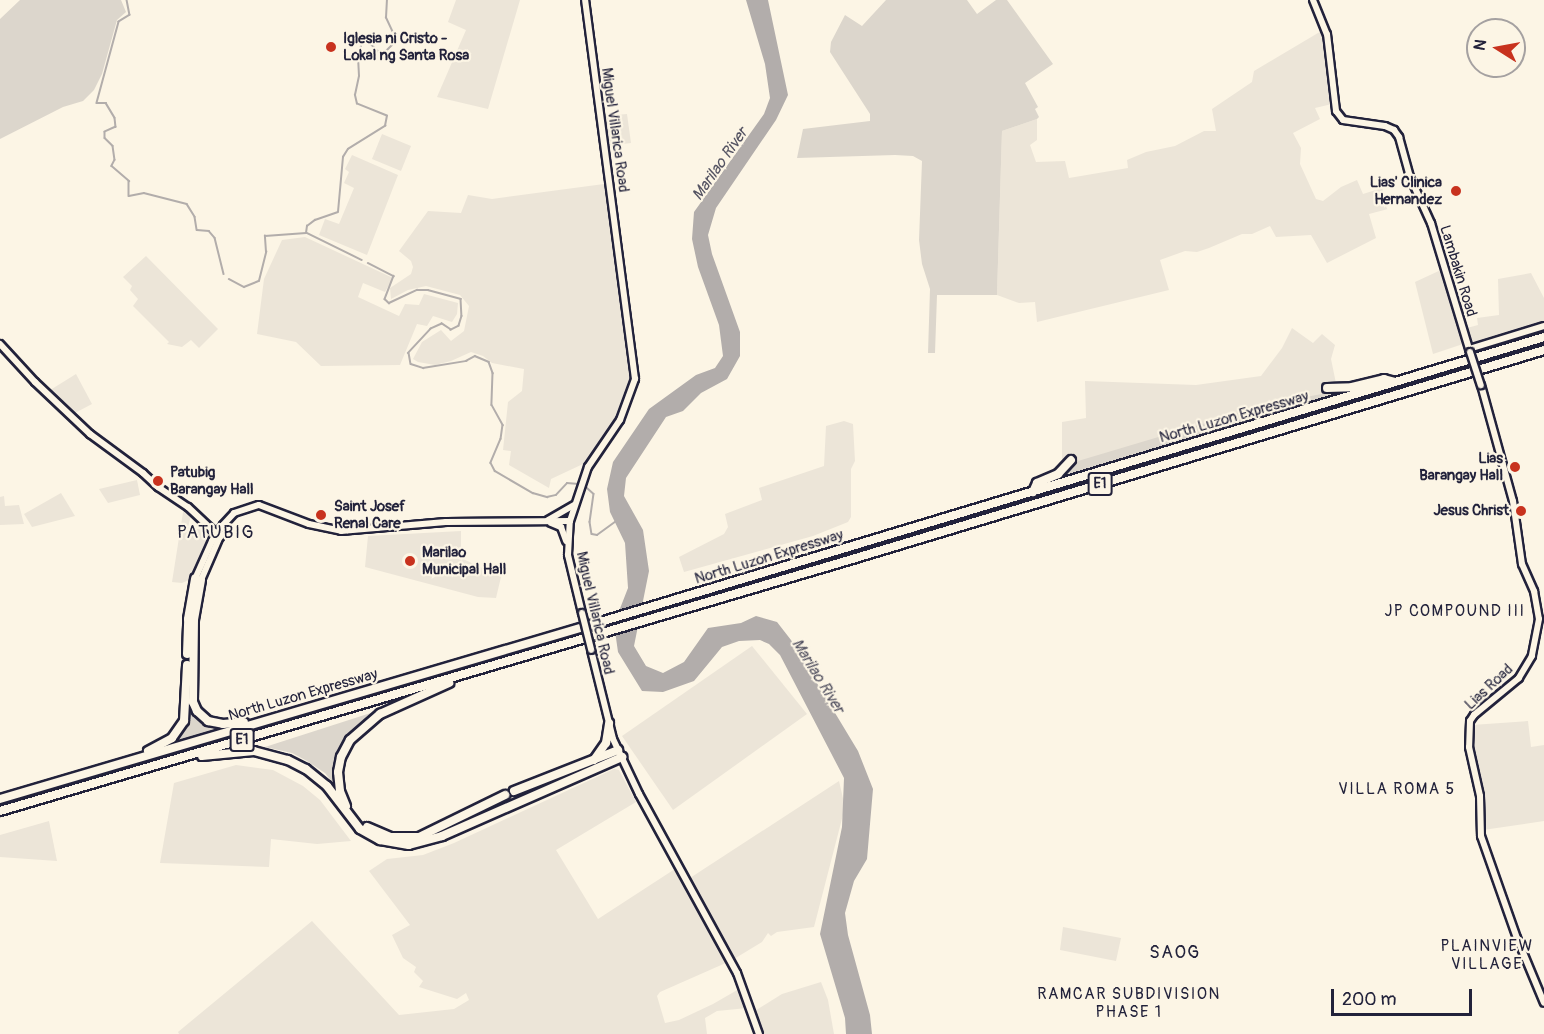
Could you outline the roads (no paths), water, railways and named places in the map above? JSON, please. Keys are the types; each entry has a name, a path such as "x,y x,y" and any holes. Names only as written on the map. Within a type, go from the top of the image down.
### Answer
{"highway":[{"name":"North Luzon Expressway","path":"0,799 654,606 1544,337"},
{"name":"North Luzon Expressway","path":"0,811 656,618 1544,350"},
{"path":"1327,388 1352,387 1384,379 1396,382"},
{"path":"1033,492 1037,483 1058,474 1071,460"},
{"path":"187,654 188,619 198,580"},
{"path":"198,580 194,620 193,696 197,711 215,723 269,718"},
{"path":"128,761 168,740 182,727 187,711 187,665"},
{"path":"484,669 408,700 364,726 343,751 338,772 339,784 348,809 359,822 378,833 404,838 419,837 439,830 505,795"},
{"path":"593,761 606,743 609,723"},
{"path":"174,761 245,750 280,757 298,765 320,780 360,829 380,840 409,845 442,836 620,753"},
{"path":"514,790 620,753"}],"main road":[{"name":"Miguel Villarica Road","path":"585,0 635,379 620,420 588,467 574,505 567,547 609,723 620,753 736,973 759,1034"},
{"name":"Lambakin Road","path":"1313,0 1327,34 1338,115 1346,121 1390,128 1399,137 1410,177 1431,223 1470,351"},
{"path":"1470,351 1544,326"},
{"path":"0,344 34,382 90,434 143,473 158,487 188,507 218,535"},
{"name":"Lias Road","path":"1470,351 1514,501 1522,564 1534,591 1539,619 1532,656 1519,678 1474,715 1470,721 1469,747 1480,796 1481,836 1517,938 1544,1003"},
{"path":"198,580 223,525 234,513 246,507 259,505 309,524 341,531 446,522 570,521"},
{"path":"545,521 574,505"},
{"path":"545,521 561,527 567,547"}],"waterway":[{"path":"127,0 130,15 119,22 97,103 106,103 115,118 116,127 105,132 105,138 113,146 115,160 112,166 129,181 129,196 144,193 187,204 195,217 197,230 209,231 215,238 224,274"},
{"path":"306,233 307,226 315,220 338,212 343,157 348,149 385,126 387,116 357,104 355,95 359,76 358,54 361,46 367,40 382,55 392,45 394,35 386,18 387,0"},
{"path":"229,279 244,287 259,281 266,252 265,236 306,233"},
{"path":"307,233 362,260"},
{"path":"368,263 394,276 385,299 389,303 417,290 428,290 461,299 462,316 459,326 451,330 442,324 431,329 409,353 411,364 423,368 466,361 475,356 489,362 493,373 492,405 503,425 501,439 491,463 495,471 533,493 547,497 556,495 567,483 579,484"},
{"path":"584,485 594,494 590,522 592,534 597,535 615,522"}],"place":[{"name":"Iglesia ni Cristo - Lokal ng Santa Rosa","path":"331,47"},
{"name":"Lias' Clinica Hernandez","path":"1456,191"},
{"name":"Lias Barangay Hall","path":"1515,467"},
{"name":"Patubig Barangay Hall","path":"158,481"},
{"name":"Jesus Christ","path":"1521,511"},
{"name":"Saint Josef Renal Care","path":"321,515"},
{"name":"Marilao Municipal Hall","path":"410,561"}],"district":[{"name":"PATUBIG","path":"216,533"},
{"name":"JP COMPOUND III","path":"1455,611"},
{"name":"VILLA ROMA 5","path":"1397,789"},
{"name":"SAOG","path":"1175,953"},
{"name":"PLAINVIEW VILLAGE","path":"1487,955"},
{"name":"RAMCAR SUBDIVISION PHASE 1","path":"1129,1003"}],"water label":[{"name":"Marilao River","path":"720,164"},
{"name":"Marilao River","path":"818,676"}]}
